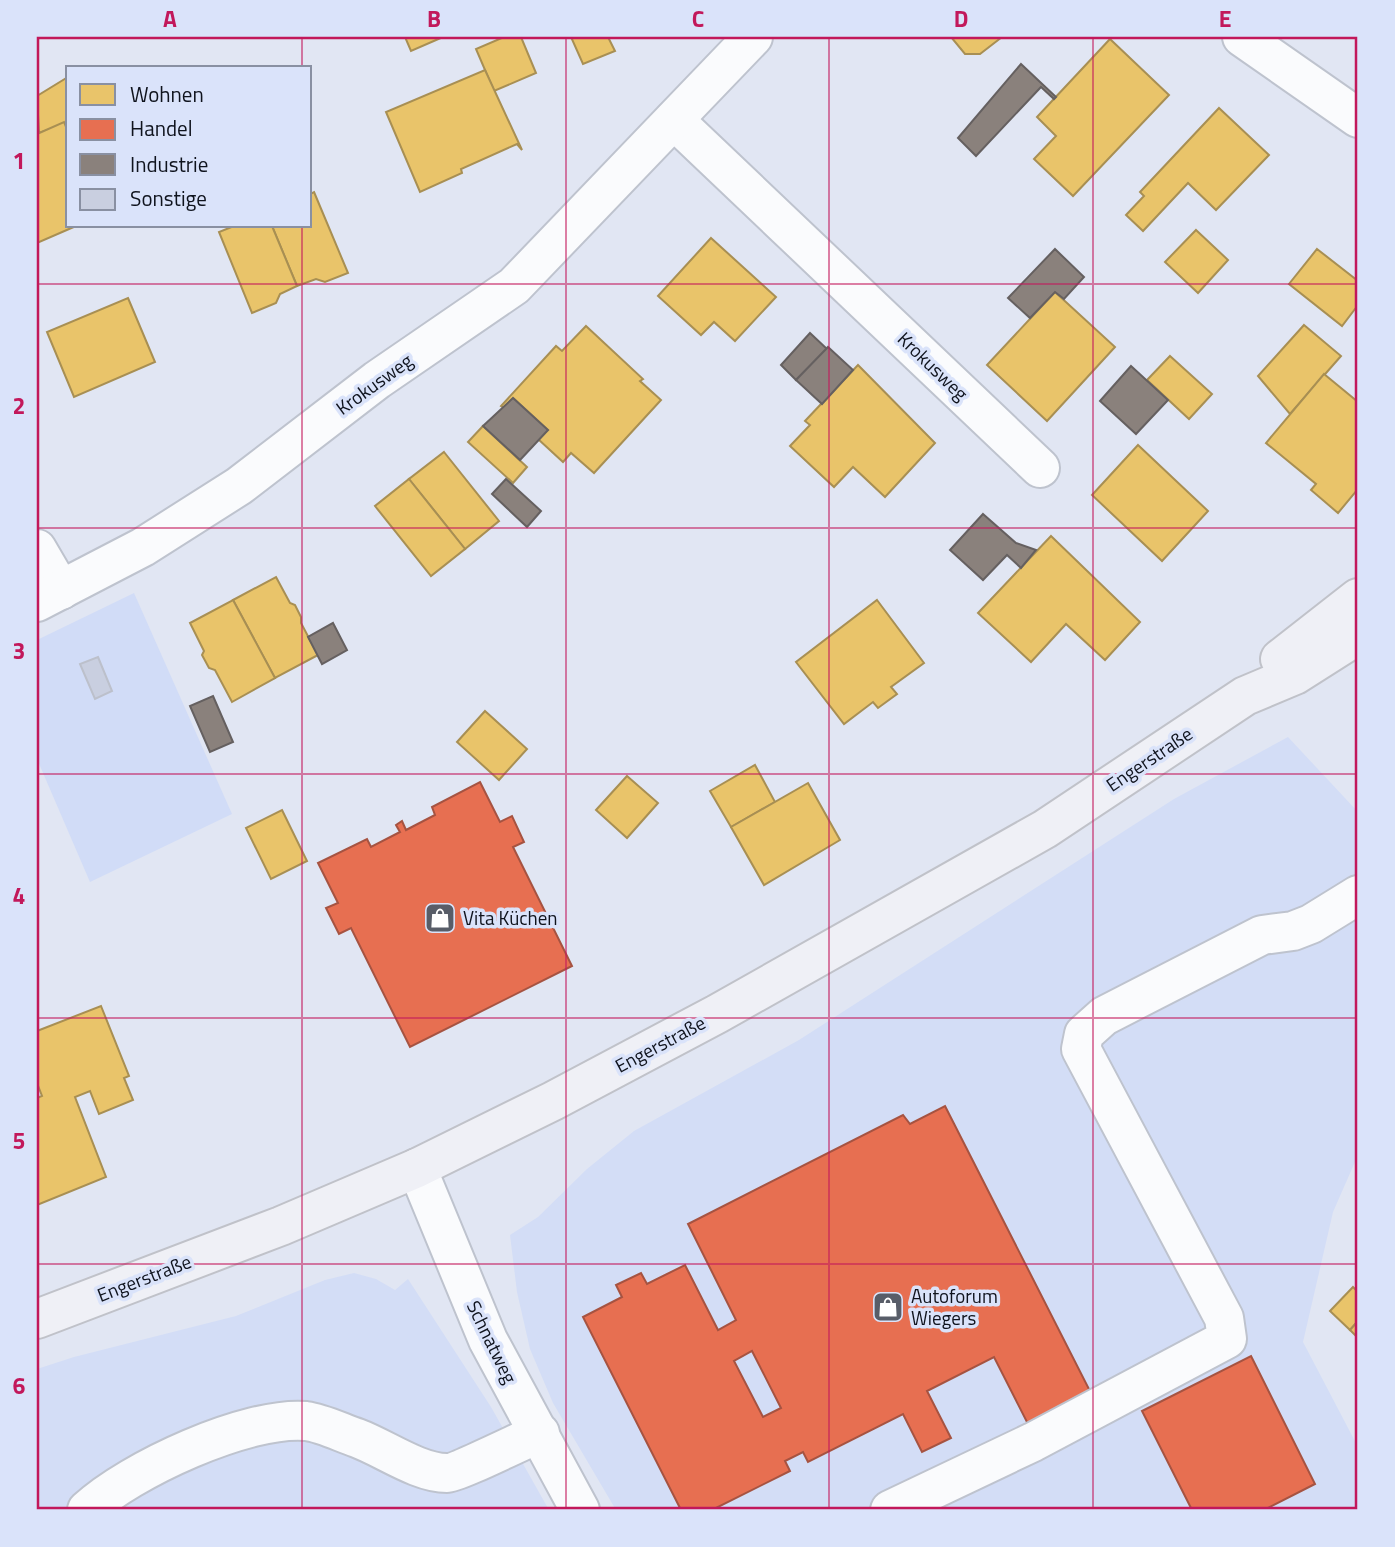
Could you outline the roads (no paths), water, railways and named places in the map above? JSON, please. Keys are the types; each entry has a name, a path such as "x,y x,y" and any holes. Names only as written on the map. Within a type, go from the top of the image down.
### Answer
{"main road":[{"name":"Engerstraße","path":"1245,696 1280,660 1358,598"},
{"name":"Engerstraße","path":"37,1319 281,1226 417,1168 553,1101 717,1014 1045,830 1245,696 1295,675 1358,635"}],"street":[{"name":"Krokusweg","path":"49,596 143,547 239,485 377,380 514,286 753,37"},
{"path":"1242,37 1358,118"},
{"name":"Krokusweg","path":"674,120 1040,468"},
{"path":"37,549 49,596"},
{"path":"890,1510 1033,1442 1227,1339 1224,1318 1080,1049 1084,1034 1104,1016 1262,934 1302,928 1358,894"},
{"name":"Schnatweg","path":"417,1168 488,1340 580,1510"},
{"path":"87,1510 105,1493 167,1457 254,1427 307,1421 360,1439 410,1463 448,1474 540,1433"}],"place":[{"name":"Vita Küchen","path":"440,918"},
{"name":"Autoforum Wiegers","path":"888,1307"}]}
